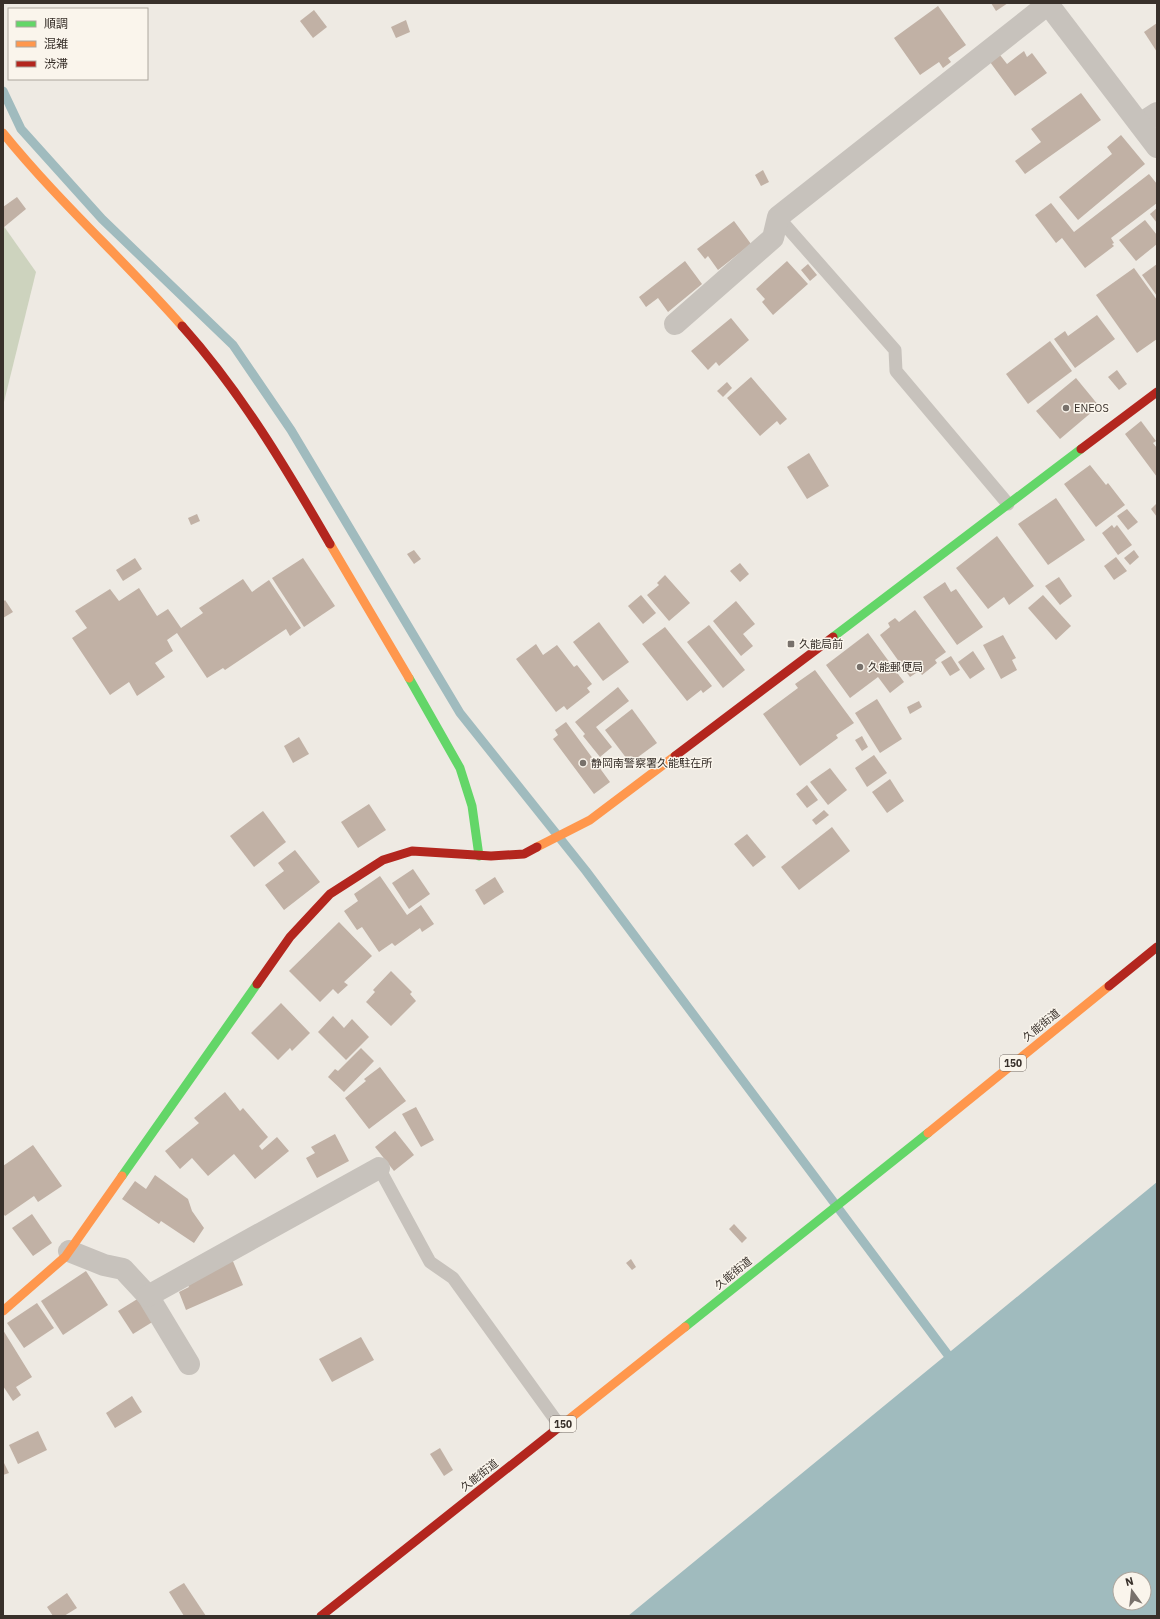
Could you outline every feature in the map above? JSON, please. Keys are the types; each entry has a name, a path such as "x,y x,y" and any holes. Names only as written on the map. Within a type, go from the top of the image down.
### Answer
{"main road":[{"path":"3,133 28,164 159,300 193,338 238,395 291,477 444,738 460,768 472,806 479,856"},
{"path":"3,1312 65,1257 290,936 330,894 383,860 412,851 479,856 524,854 590,820 1157,392"},
{"name":"久能街道","path":"321,1616 870,1180 1157,947"}],"street":[{"path":"676,324 773,238 778,217 1048,4 1149,118 1157,147"},
{"path":"148,1296 379,1168"},
{"path":"69,1251 104,1265 123,1269 148,1296 189,1364"}],"lane":[{"path":"778,217 895,350 896,371 1008,504"},
{"path":"379,1168 430,1262 453,1278 560,1426"}],"green space":[{"path":"3,225 36,272 3,406"}],"water":[{"path":"1157,1182 1157,1616 628,1616"}],"building":[{"path":"991,3 1008,3 996,11"},
{"path":"938,6 966,45 948,58 951,62 943,68 939,62 920,75 894,38"},
{"path":"314,10 327,27 313,38 300,21"},
{"path":"406,20 410,32 396,38 391,27"},
{"path":"1157,23 1157,52 1144,32"},
{"path":"1024,51 1027,57 1032,53 1047,73 1015,96 990,62 1000,55 1007,64"},
{"path":"1081,93 1101,120 1025,174 1015,161 1041,142 1031,129"},
{"path":"1121,135 1145,164 1078,220 1059,197 1112,154 1107,147"},
{"path":"763,170 769,182 761,186 755,175"},
{"path":"1149,174 1157,184 1157,203 1111,238 1114,246 1085,268 1062,238 1056,243 1035,215 1051,203 1074,232"},
{"path":"17,197 26,209 3,228 3,207"},
{"path":"1157,208 1157,223 1150,214"},
{"path":"1145,220 1157,235 1157,244 1136,261 1119,240"},
{"path":"734,221 751,244 718,270 708,256 705,259 697,249"},
{"path":"685,261 702,284 668,312 658,298 646,307 639,297"},
{"path":"787,261 808,284 773,315 762,302 765,299 756,289"},
{"path":"808,264 817,275 810,281 801,270"},
{"path":"1157,264 1157,296 1142,275"},
{"path":"1134,268 1157,300 1157,339 1137,353 1096,295"},
{"path":"1097,315 1115,339 1075,368 1054,339 1065,331 1068,336"},
{"path":"731,318 749,340 719,366 716,362 708,370 691,351"},
{"path":"1050,341 1072,371 1028,404 1006,374"},
{"path":"1117,370 1127,384 1119,390 1108,377"},
{"path":"751,377 787,419 780,425 777,421 760,436 727,398"},
{"path":"1076,378 1099,406 1060,439 1036,411"},
{"path":"727,382 732,388 723,397 717,391"},
{"path":"1141,421 1156,441 1153,443 1157,448 1157,477 1125,434"},
{"path":"809,453 829,486 807,499 787,467"},
{"path":"1090,465 1106,485 1108,483 1125,505 1096,527 1064,484"},
{"path":"1056,498 1085,540 1048,565 1018,524"},
{"path":"1157,503 1157,517 1151,509"},
{"path":"1127,509 1138,522 1128,530 1117,516"},
{"path":"197,514 200,521 191,525 188,518"},
{"path":"1112,525 1114,528 1117,525 1132,545 1118,555 1102,533"},
{"path":"997,536 1034,586 1009,605 1004,597 988,609 956,568"},
{"path":"414,550 421,559 414,564 407,554"},
{"path":"1134,550 1139,557 1130,565 1124,558"},
{"path":"1116,557 1127,571 1114,580 1104,566"},
{"path":"135,558 142,569 123,581 116,570"},
{"path":"303,558 335,606 304,627 272,578"},
{"path":"740,563 749,574 740,582 730,571"},
{"path":"665,575 690,603 669,621 647,595 659,585 657,583"},
{"path":"1059,577 1072,596 1060,605 1045,586"},
{"path":"243,579 252,592 269,580 301,628 290,636 286,629 225,670 223,668 207,678 177,633 167,640 173,651 155,663 165,677 137,696 129,682 110,695 72,638 87,628 75,611 110,589 119,601 139,588 157,616 168,609 181,628 203,613 199,608"},
{"path":"945,582 951,592 956,589 983,627 957,645 923,597"},
{"path":"641,595 656,613 643,624 628,606"},
{"path":"1043,595 1071,626 1056,640 1028,608"},
{"path":"5,600 13,612 3,618 3,602"},
{"path":"736,601 755,624 743,634 753,646 741,656 713,621"},
{"path":"915,610 946,652 935,660 937,663 922,675 919,671 910,677 880,635 890,627 888,623 895,618 899,622"},
{"path":"599,622 629,662 603,681 573,642"},
{"path":"709,625 745,670 723,688 687,642"},
{"path":"665,627 712,686 703,693 701,690 687,701 642,644"},
{"path":"868,633 904,682 890,693 878,677 850,698 826,665"},
{"path":"1003,635 1016,658 1012,660 1017,670 1001,679 983,645"},
{"path":"536,644 543,655 557,645 574,667 577,665 592,684 587,688 590,692 567,710 564,706 556,712 516,659"},
{"path":"973,651 985,669 970,679 958,662"},
{"path":"951,656 960,670 950,676 941,662"},
{"path":"815,670 854,723 836,735 838,738 800,766 763,714 798,688 795,684"},
{"path":"618,687 629,701 596,727 612,747 600,757 583,736 585,734 575,722"},
{"path":"877,699 902,739 880,753 855,713"},
{"path":"919,701 922,707 910,714 907,707"},
{"path":"632,709 657,743 630,763 605,730"},
{"path":"566,722 610,782 594,794 553,739 558,735 555,730"},
{"path":"862,736 868,747 862,751 855,740"},
{"path":"299,737 309,754 293,763 284,746"},
{"path":"874,755 887,773 867,787 855,768"},
{"path":"830,768 847,790 828,805 810,782"},
{"path":"890,779 904,801 887,813 872,792"},
{"path":"807,785 818,800 807,808 796,794"},
{"path":"369,804 386,830 358,848 341,822"},
{"path":"824,810 829,815 816,825 812,820"},
{"path":"263,811 286,842 254,867 230,836"},
{"path":"832,827 850,851 799,890 781,867"},
{"path":"747,834 766,857 753,867 734,844"},
{"path":"295,850 320,882 284,910 265,885 284,871 278,863"},
{"path":"413,869 430,894 409,909 392,883"},
{"path":"380,876 407,915 421,905 434,924 422,932 420,928 395,946 392,943 379,952 362,927 357,930 344,911 358,901 354,894"},
{"path":"495,877 504,892 484,905 475,890"},
{"path":"339,922 372,956 344,982 348,985 338,994 333,989 320,1002 289,971"},
{"path":"391,971 412,992 410,994 416,1001 391,1026 366,1002 375,992 373,990"},
{"path":"281,1003 310,1033 292,1051 290,1048 278,1060 251,1033"},
{"path":"333,1016 344,1028 352,1019 369,1037 346,1060 318,1032"},
{"path":"361,1048 374,1061 344,1092 328,1077 335,1069 338,1071"},
{"path":"380,1067 406,1101 369,1129 345,1098 366,1081 364,1079"},
{"path":"225,1092 240,1111 243,1108 268,1137 259,1146 262,1150 277,1137 289,1151 255,1179 234,1154 208,1176 192,1158 180,1169 165,1151 199,1123 194,1118"},
{"path":"416,1107 434,1140 421,1147 402,1114"},
{"path":"395,1131 414,1155 394,1171 375,1147"},
{"path":"335,1134 349,1161 317,1178 306,1158 315,1153 311,1147"},
{"path":"33,1145 62,1186 38,1202 34,1196 5,1216 3,1213 3,1166"},
{"path":"155,1175 188,1199 192,1211 204,1228 194,1243 161,1221 159,1224 122,1199 135,1181 146,1189"},
{"path":"32,1214 52,1243 33,1256 12,1228"},
{"path":"734,1224 747,1238 742,1243 729,1229"},
{"path":"232,1259 243,1285 186,1310 179,1292 189,1287 185,1279"},
{"path":"631,1259 636,1267 632,1270 626,1263"},
{"path":"86,1271 108,1305 63,1335 41,1301"},
{"path":"139,1298 154,1321 133,1334 118,1311"},
{"path":"37,1303 54,1328 24,1348 7,1323"},
{"path":"3,1330 32,1377 16,1387 21,1395 13,1401 3,1386"},
{"path":"361,1337 374,1360 332,1382 319,1359"},
{"path":"132,1396 142,1412 115,1428 106,1413"},
{"path":"38,1431 47,1450 18,1464 9,1445"},
{"path":"440,1448 453,1470 444,1476 430,1454"},
{"path":"3,1461 9,1473 3,1475"},
{"path":"184,1583 206,1616 184,1616 169,1592"},
{"path":"67,1593 77,1608 64,1616 53,1616 47,1607"}],"waterway":[{"path":"3,91 21,129 102,219 233,345 291,430 460,713 586,871 948,1355"}],"traffic: fast":[{"path":"833,637 1081,449"},
{"path":"409,678 460,768 472,806 479,856"},
{"path":"122,1176 257,984"},
{"path":"685,1327 928,1133"}],"traffic: slow":[{"path":"3,133 46,183 182,326"},
{"path":"330,544 409,678"},
{"path":"537,847 590,820 675,756"},
{"path":"928,1133 1109,986"},
{"path":"3,1311 65,1257 122,1176"},
{"path":"558,1428 685,1327"}],"traffic: jam":[{"path":"182,326 224,377 262,431 330,544"},
{"path":"1081,449 1157,392"},
{"path":"675,756 833,637"},
{"path":"257,984 290,937 330,894 383,860 412,851 491,856 524,854 537,847"},
{"path":"1109,986 1157,947"},
{"path":"321,1616 558,1428"}],"place":[{"name":"ENEOS","path":"1066,408"},
{"name":"久能局前","path":"791,644"},
{"name":"久能郵便局","path":"860,667"},
{"name":"静岡南警察署久能駐在所","path":"583,763"}]}
